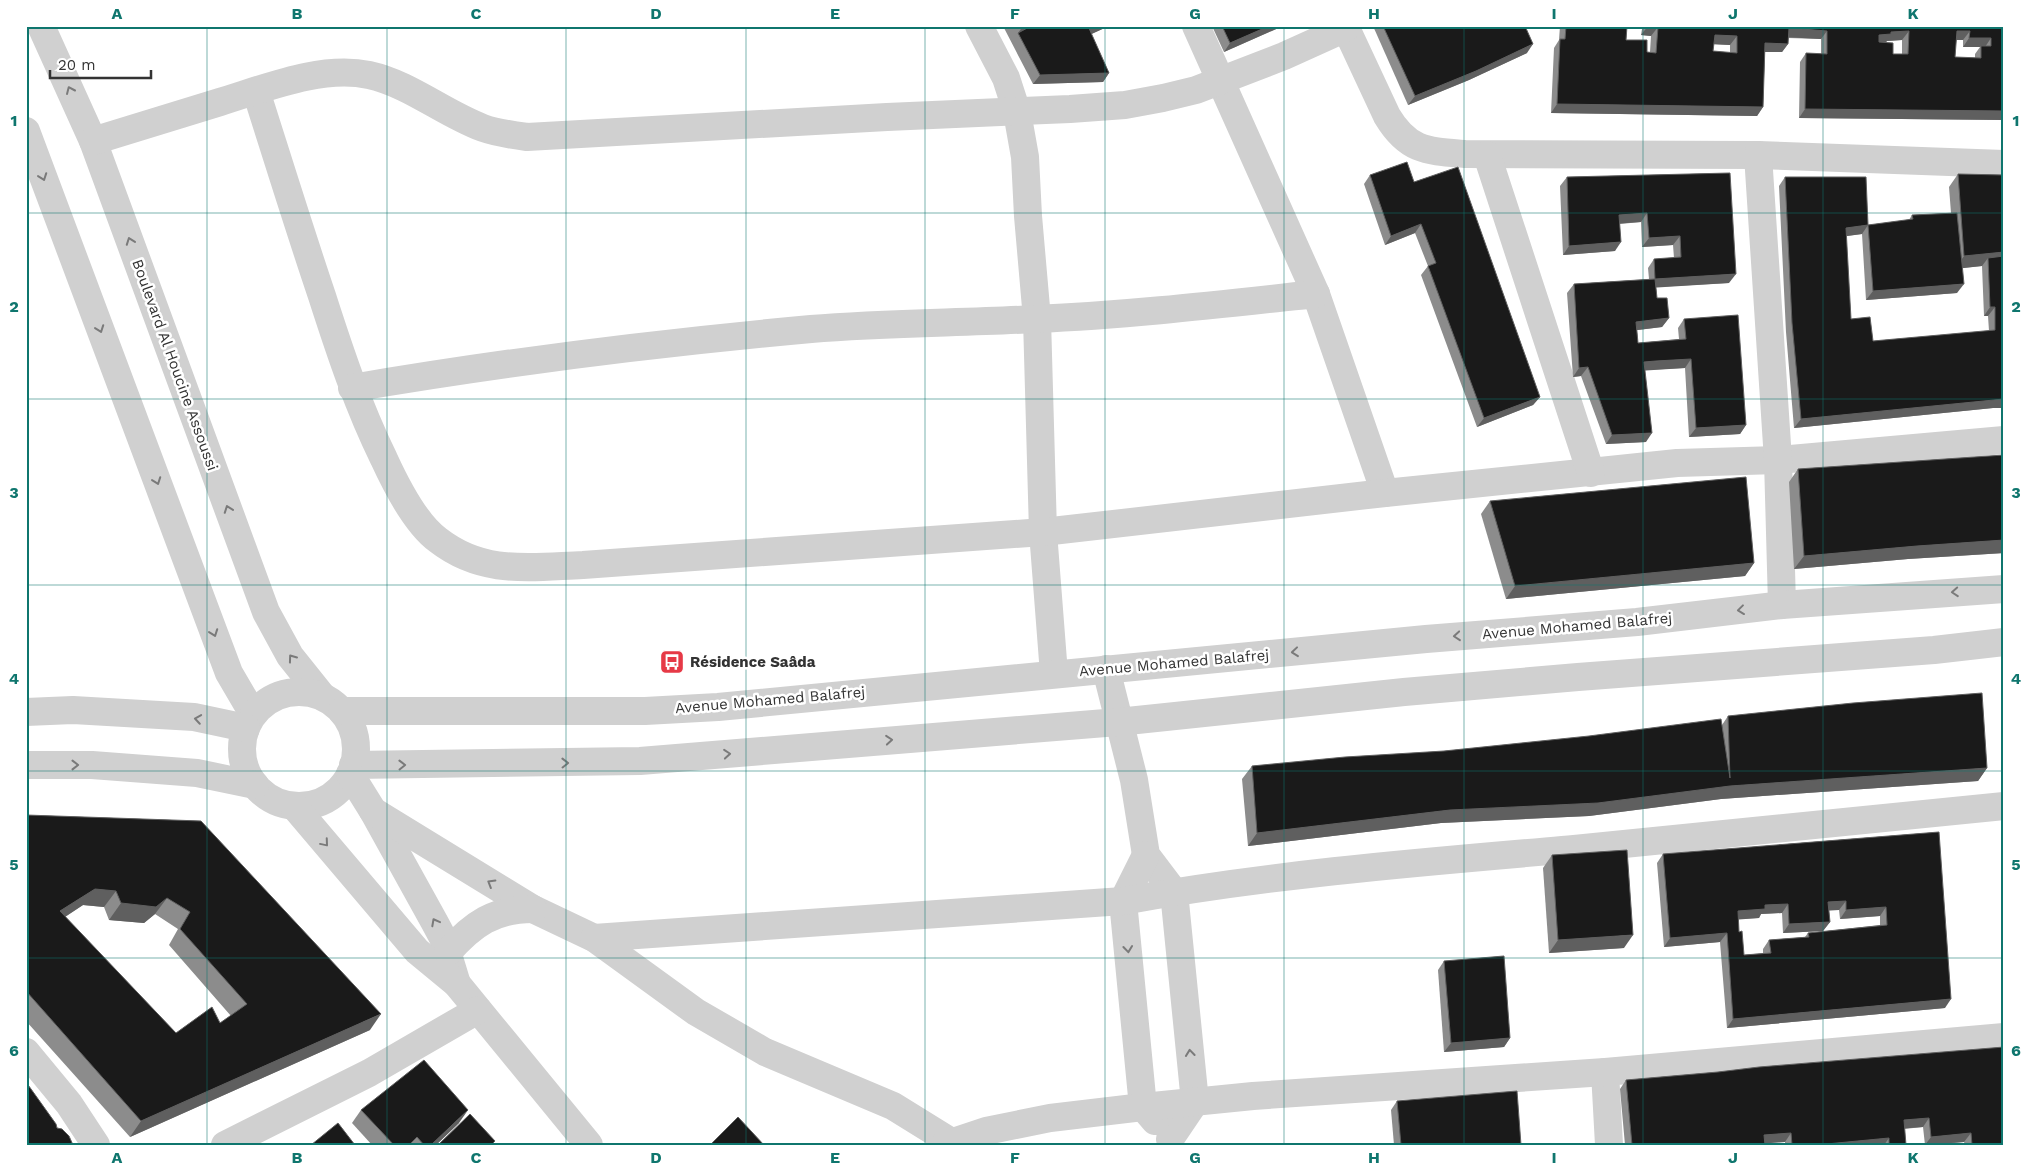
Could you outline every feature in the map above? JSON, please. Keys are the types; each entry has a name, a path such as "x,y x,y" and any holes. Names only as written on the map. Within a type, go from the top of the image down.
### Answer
{"street":[{"name":"Boulevard Al Houcine Assoussi","path":"41,26 93,141 266,612 290,656 332,704"},
{"path":"979,26 1006,78 1017,112 1025,157 1037,319 1043,532 1054,674"},
{"path":"1196,26 1316,294 1385,493"},
{"path":"93,141 256,91 321,74 346,72 368,75 410,90 482,128 502,134 527,137 1125,105 1163,98 1222,81 1284,56 1346,27 1387,116 1396,130 1405,139 1428,150 1465,154 1758,155 2004,164"},
{"path":"256,91 352,388 397,487 415,515 436,540 474,561 489,565 526,567 583,565 1043,532 1385,493 1677,463 1778,460 2004,440"},
{"path":"26,131 229,673 250,721"},
{"path":"1487,154 1590,473"},
{"path":"1758,155 1778,460 1782,605"},
{"path":"352,388 442,372 518,362 814,329 1037,319 1168,310 1316,294"},
{"name":"Avenue Mohamed Balafrej","path":"332,704 645,711 718,707 1426,639 1637,622 1782,605 2004,589"},
{"path":"352,770 640,761 1118,722 1414,691 1934,650 2004,642"},
{"path":"1106,669 1134,780 1146,855 1174,892 1195,1102 1170,1142 1143,1107 1123,901 1146,855"},
{"path":"304,692 332,704 350,723 355,737 356,751 352,770 343,786 333,795 307,805 294,806 279,802 266,795 254,785 242,757 242,742 250,721 267,701 284,693 304,692"},
{"path":"26,712 73,710 250,721"},
{"path":"26,765 92,765 198,773 254,785"},
{"path":"352,770 436,923 448,952 457,984"},
{"path":"294,806 417,951 457,984 589,1145"},
{"path":"594,938 1123,901 1174,892 1402,864 1681,839 2004,806"},
{"path":"373,811 533,908 594,938 696,1012 765,1052 893,1106 950,1144 986,1131 1050,1118 1143,1107 1355,1088 1605,1072 2004,1037"},
{"path":"448,952 463,935 480,922 500,912 533,908"},
{"path":"239,1142 369,1073 478,1010"},
{"path":"26,1052 69,1104 96,1145"},
{"path":"1605,1072 1609,1145"}],"building":[{"path":"1031,26 1088,26 1109,73 1040,75 1018,33"},
{"path":"1222,26 1269,26 1230,43"},
{"path":"1383,26 1525,26 1533,44 1476,71 1415,96"},
{"path":"1566,26 1627,26 1626,40 1647,40 1647,52 1656,53 1658,27 1648,26 2004,26 2004,111 1805,109 1806,53 1827,54 1827,31 1789,28 1788,44 1765,43 1763,107 1557,104 1560,39 1565,39","holes":["1909,31 1908,54 1893,54 1893,43 1879,42 1879,35","1957,31 1970,31 1969,38 1991,38 1991,46 1981,46 1981,58 1955,57","1715,35 1737,36 1737,53 1713,51"]},
{"path":"1407,162 1414,182 1458,167 1540,397 1484,418 1428,266 1436,263 1421,224 1391,236 1370,175"},
{"path":"1730,173 1736,274 1655,279 1654,259 1681,257 1680,236 1649,238 1647,213 1619,215 1621,242 1569,246 1567,177"},
{"path":"1958,174 2004,175 2004,252 1964,256"},
{"path":"1785,177 1866,177 1868,225 1846,228 1851,319 1870,317 1873,341 1995,330 1995,307 1990,307 1988,258 2004,256 2004,399 1801,419 1792,323"},
{"path":"1957,213 1964,284 1873,291 1868,225 1913,219 1912,215"},
{"path":"1655,279 1657,298 1667,298 1669,318 1636,322 1638,343 1686,339 1684,319 1738,315 1746,425 1696,428 1691,359 1656,361 1644,362 1652,433 1612,435 1588,367 1579,368 1574,284"},
{"path":"2004,455 2004,540 1804,556 1798,469"},
{"path":"1746,477 1754,563 1515,586 1490,501"},
{"path":"1982,693 1987,768 1730,786 1598,803 1450,810 1257,833 1252,766 1345,757 1444,751 1589,736 1721,719 1730,778 1728,716 1853,703"},
{"path":"26,815 201,821 381,1014 141,1121 26,991","holes":["95,889 116,891 121,903 156,907 167,898 190,912 180,929 247,1004 220,1023 212,1007 176,1033 60,911"]},
{"path":"1939,832 1951,999 1733,1019 1727,933 1670,938 1663,854","holes":["1846,901 1846,910 1886,907 1887,925 1808,933 1809,937 1769,940 1771,953 1744,955 1742,931 1739,932 1738,911 1765,909 1765,905 1788,904 1789,924 1830,922 1828,902"]},
{"path":"1627,850 1633,935 1558,940 1552,855"},
{"path":"1504,956 1510,1038 1451,1043 1444,961"},
{"path":"2004,1047 2004,1145 1972,1145 1971,1133 1931,1137 1929,1118 1904,1120 1906,1145 1889,1145 1889,1138 1816,1145 1792,1145 1791,1133 1764,1135 1765,1145 1632,1145 1626,1080"},
{"path":"424,1060 468,1110 431,1145 424,1145 417,1137 409,1145 394,1145 361,1110"},
{"path":"26,1082 57,1128 62,1129 69,1136 73,1145 26,1145"},
{"path":"1517,1091 1521,1145 1401,1145 1397,1101"},
{"path":"470,1114 495,1141 491,1145 438,1145"},
{"path":"738,1117 764,1145 710,1145"},
{"path":"338,1123 355,1145 311,1145"}],"place":[{"name":"Résidence Saâda","path":"672,662"}]}
